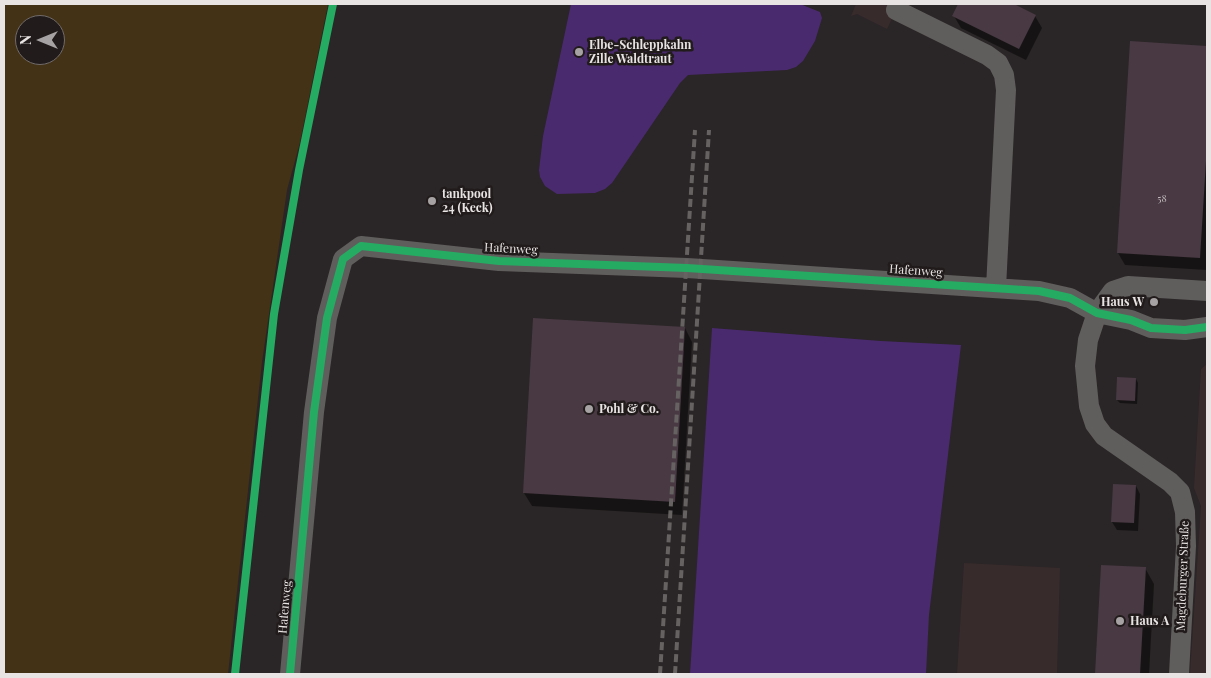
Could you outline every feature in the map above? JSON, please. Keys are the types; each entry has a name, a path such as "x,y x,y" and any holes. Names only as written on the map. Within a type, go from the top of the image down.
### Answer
{"street":[{"path":"896,10 987,55 998,62 1004,76 1006,90 996,288"},
{"name":"Hafenweg","path":"290,674 314,412 326,318 343,259 362,246 499,261 687,268 1039,291 1070,298 1097,313"},
{"name":"Magdeburger Straße","path":"1179,674 1186,546 1185,512 1180,492 1170,482 1104,436 1095,424 1089,406 1085,366 1088,340 1097,313 1113,291 1128,286 1207,291"},
{"path":"1097,313 1131,320 1151,328 1185,330 1206,327"}],"shaded area":[{"path":"4,4 328,4 300,142 287,190 262,362 228,674 4,674"},
{"path":"571,4 800,4 820,12 822,18 815,41 803,61 796,67 787,70 688,75 680,83 612,183 605,189 595,193 557,194 545,186 540,177 539,170 543,136"},
{"path":"856,4 899,4 887,29 857,14 851,16"},
{"path":"712,328 961,345 929,615 926,674 690,674"},
{"path":"1207,364 1207,674 1190,674 1201,506 1194,488 1201,369"},
{"path":"964,563 1060,568 1057,674 957,674"}],"building":[{"path":"958,4 1014,4 1036,15 1019,49 952,16"},
{"path":"1130,41 1207,46 1207,145 1200,258 1117,253"},
{"name":"Pohl & Co.","path":"533,318 685,327 675,502 523,493"},
{"path":"1117,377 1136,378 1135,401 1116,400"},
{"path":"1113,484 1136,485 1134,523 1111,522"},
{"name":"Haus A","path":"1101,565 1146,567 1140,674 1095,674"}],"railway":[{"path":"660,674 695,130"},
{"path":"675,674 709,130"}],"cycle path":[{"path":"235,674 274,314 299,170 333,4"},
{"path":"290,674 314,412 327,318 343,259 361,246 499,261 687,268 1039,291 1070,298 1097,313 1131,320 1151,328 1185,330 1207,327"}],"place":[{"name":"Elbe-Schleppkahn Zille Waldtraut","path":"579,52"},
{"name":"tankpool 24 (Keck)","path":"432,201"},
{"name":"Haus W","path":"1154,302"},
{"name":"Pohl & Co.","path":"589,409"},
{"name":"Haus A","path":"1120,621"}]}
